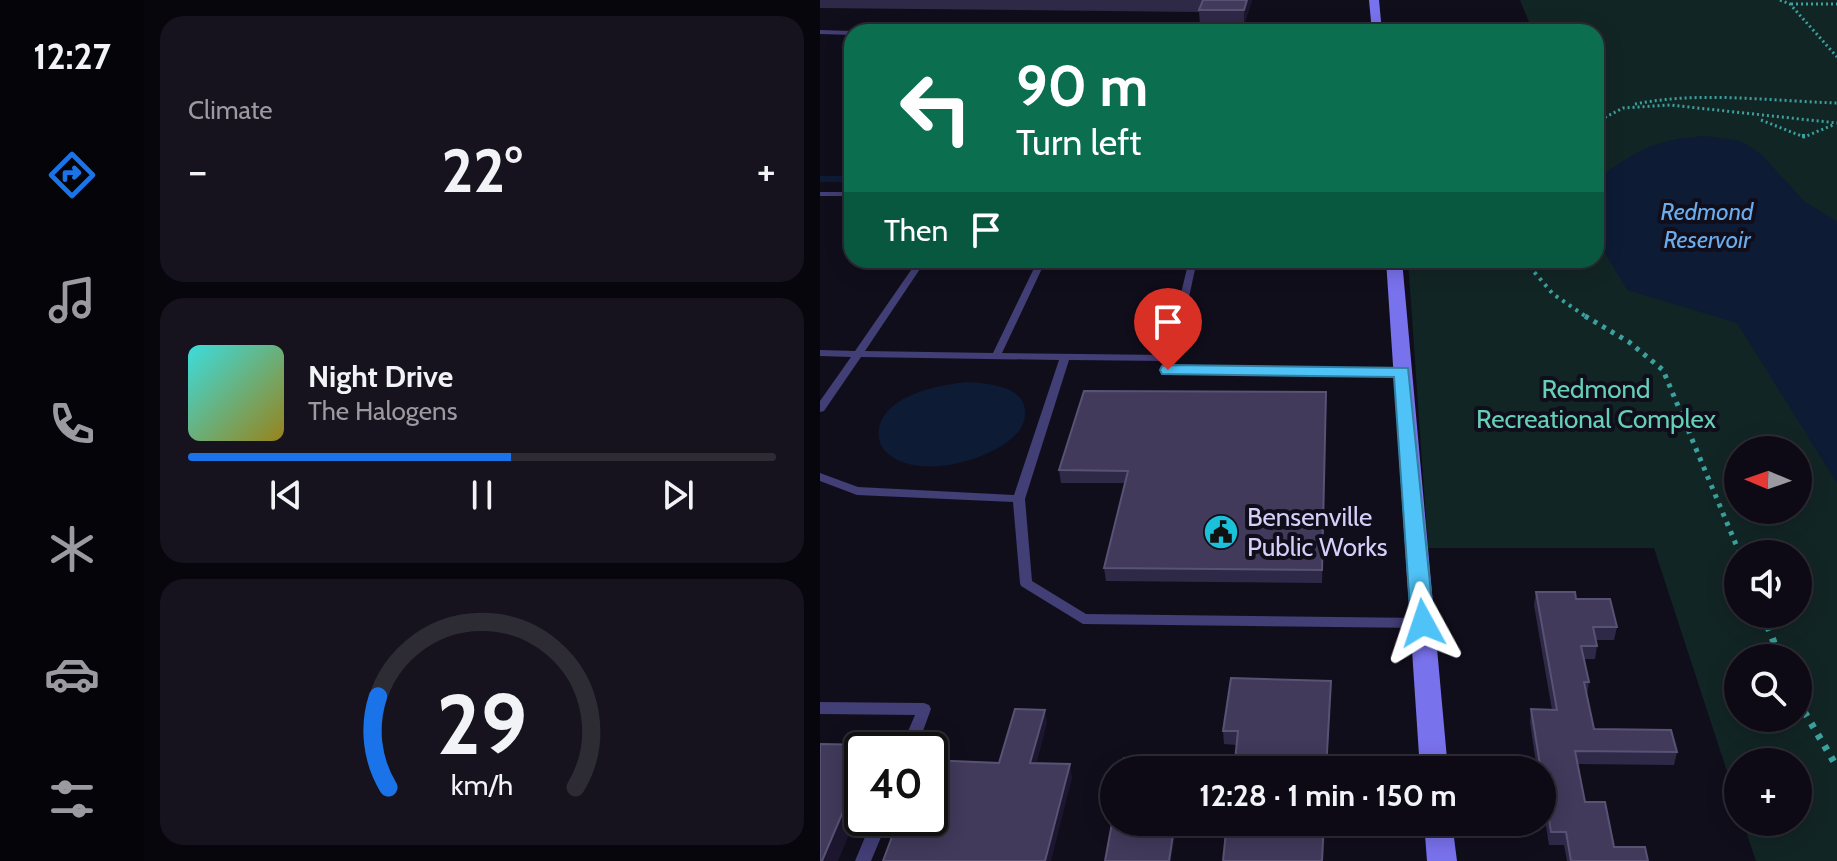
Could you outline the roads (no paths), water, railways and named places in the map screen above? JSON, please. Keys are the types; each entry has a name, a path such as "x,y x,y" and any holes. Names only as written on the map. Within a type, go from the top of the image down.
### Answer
{"street":[{"path":"1374,0 1376,24"},
{"path":"1395,268 1433,756"},
{"path":"1439,836 1442,861"}],"lane":[{"path":"820,32 844,33"},
{"path":"820,194 844,194"},
{"path":"820,409 916,268"},
{"path":"996,356 1038,268"},
{"path":"1191,268 1168,370 1402,372"},
{"path":"820,353 1171,358"},
{"path":"1065,357 1019,499 1026,583 1083,619 1423,623"},
{"path":"820,477 857,491 1019,499"},
{"path":"820,708 924,709 915,732"},
{"path":"863,861 873,836"}],"water":[{"name":"Redmond Reservoir","path":"1705,136 1741,141 1761,154 1805,202 1837,221 1837,483 1812,443 1812,436 1808,436 1737,323 1627,290 1605,253 1604,174 1624,160 1659,143"},
{"path":"967,382 1004,388 1019,397 1024,404 1025,417 1014,437 984,455 949,465 913,465 898,460 881,446 879,428 892,407 916,393"}],"waterway":[{"path":"820,179 844,179"}],"place":[{"name":"Bensenville Public Works","path":"1221,532"}],"park label":[{"name":"Redmond Recreational Complex","path":"1596,404"}]}
